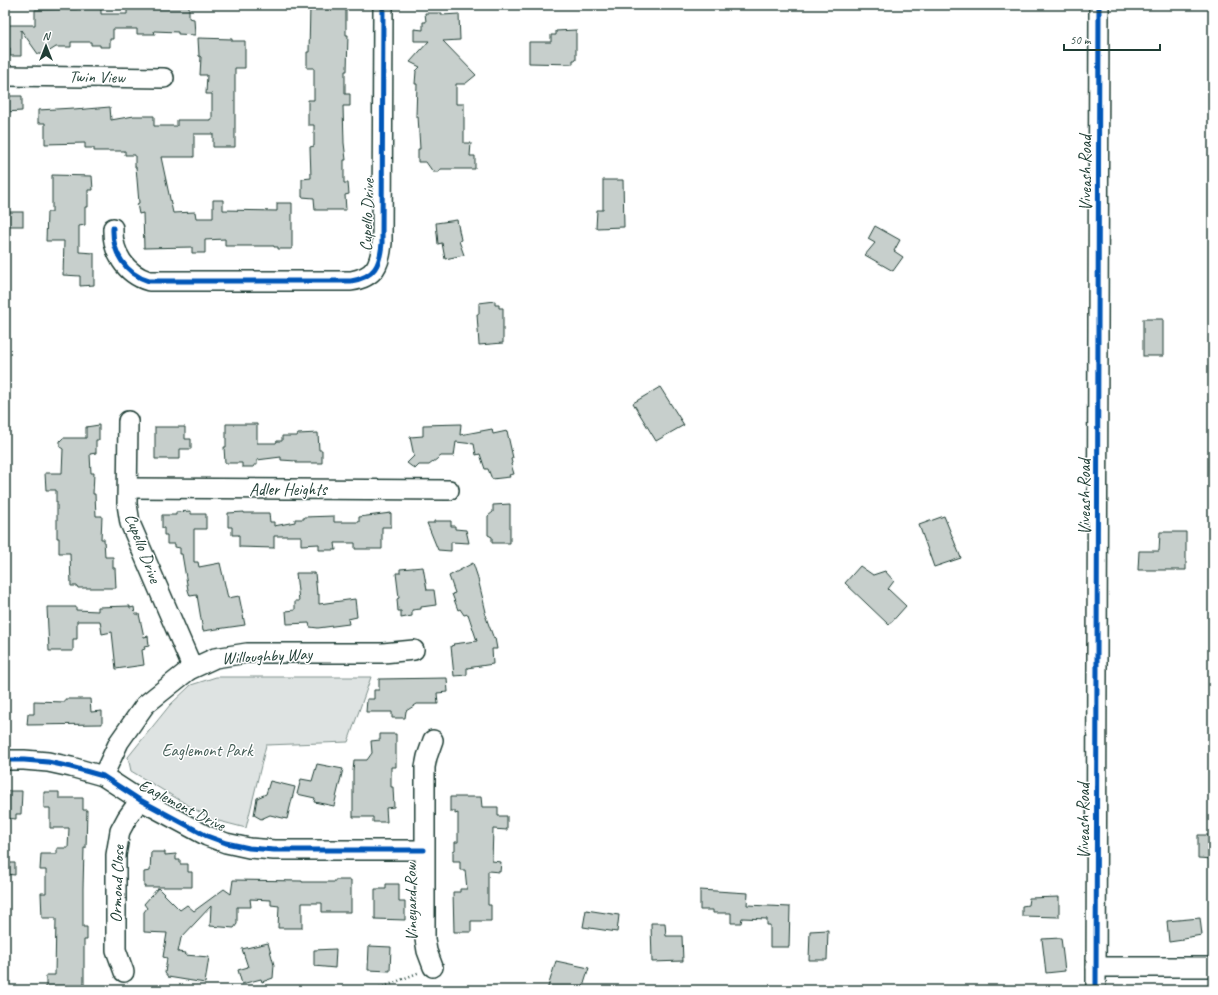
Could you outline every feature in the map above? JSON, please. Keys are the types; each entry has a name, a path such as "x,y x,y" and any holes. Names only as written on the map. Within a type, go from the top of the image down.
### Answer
{"street":[{"name":"Cupello Drive","path":"113,228 115,247 130,272 140,278 149,280 351,280 361,279 375,269 380,260 382,243 383,5"},
{"name":"Viveash Road","path":"1096,990 1100,5"},
{"name":"Twin View","path":"5,76 164,78"},
{"name":"Cupello Drive","path":"128,421 127,504 130,523 190,662 189,670"},
{"name":"Adler Heights","path":"128,488 449,490"},
{"name":"Willoughby Way","path":"103,776 119,742 145,705 189,670 215,658 248,653 383,653 414,650"},
{"name":"Vineyard Row","path":"433,740 425,767 424,850 425,939 427,951 434,967"},
{"name":"Eaglemont Drive","path":"5,760 48,762 103,776 140,800 207,836 226,843 249,848 274,850 424,850"},
{"name":"Ormond Close","path":"124,972 116,950 116,855 120,831 140,800"},
{"path":"1096,967 1213,967"}],"path":[{"path":"376,990 434,967"}],"green space":[{"name":"Eaglemont Park","path":"216,677 371,677 348,742 266,745 246,828 211,819 131,771 128,757 170,705 191,685"}],"building":[{"path":"101,5 101,14 127,14 127,5 189,5 189,18 194,19 195,35 178,34 178,32 154,31 155,34 137,34 137,29 113,29 113,39 110,39 110,47 91,45 91,42 71,42 71,47 56,47 45,54 38,54 21,30 21,56 10,56 10,48 5,49 5,25 35,25 35,10 77,9 77,6"},
{"path":"310,5 346,5 346,35 348,35 345,94 350,94 350,106 343,106 346,160 344,160 344,183 348,183 349,194 345,195 346,210 315,210 314,198 302,197 302,179 311,178 310,147 314,146 314,125 308,125 308,100 314,100 314,68 307,68 307,52 309,52"},
{"path":"425,13 442,13 442,15 459,14 460,40 443,41 476,75 465,84 456,84 456,104 464,104 464,143 471,143 470,156 475,156 475,169 441,169 439,172 433,172 426,162 418,162 418,149 420,149 418,116 416,116 417,84 415,84 416,71 420,67 410,62 429,41 414,41 414,29 423,30 423,22 426,22"},
{"path":"576,30 576,60 573,60 573,64 529,63 529,42 551,42 551,35 556,35 556,31"},
{"path":"198,38 245,41 245,68 235,68 235,147 213,147 213,134 194,134 194,157 161,157 173,213 195,212 196,218 213,218 213,200 223,200 223,210 277,211 277,203 292,203 292,249 278,249 278,247 274,246 225,246 225,239 205,240 205,253 192,253 192,247 144,248 143,213 139,214 137,204 139,203 135,155 125,155 125,151 94,151 94,148 85,148 85,143 45,144 45,123 38,123 38,110 74,108 74,110 110,107 111,120 134,116 154,116 154,126 177,126 177,120 212,119 212,94 206,94 207,75 200,75 201,57 199,56"},
{"path":"7,96 22,96 22,111 5,112 5,101 7,101"},
{"path":"52,175 92,176 93,190 88,190 88,207 85,207 85,225 79,226 79,252 94,253 94,285 80,286 80,276 63,275 64,241 46,241 47,212 52,212"},
{"path":"603,180 623,180 624,227 596,228 597,210 603,210"},
{"path":"5,212 23,212 23,226 5,226"},
{"path":"457,220 461,240 459,241 464,255 445,259 442,243 438,244 436,223"},
{"path":"875,226 900,240 894,251 903,257 893,271 865,255 875,243 868,239"},
{"path":"495,301 495,305 499,305 499,308 503,308 503,343 479,345 477,314 479,314 479,303"},
{"path":"1143,319 1163,319 1163,356 1143,356"},
{"path":"660,387 684,425 656,441 633,403"},
{"path":"226,424 257,424 257,443 276,443 277,441 282,441 282,436 297,436 298,434 318,433 319,450 322,450 322,463 296,463 296,461 281,460 281,457 257,460 257,465 254,465 254,467 242,467 242,463 225,463 224,447 226,447"},
{"path":"461,424 460,435 492,429 493,434 507,431 513,458 511,459 511,464 514,474 509,475 510,477 492,479 488,469 485,469 480,454 476,455 474,444 456,442 454,456 441,456 429,465 419,465 415,469 407,463 414,456 410,437 423,436 423,425"},
{"path":"99,425 99,440 96,440 96,453 90,454 91,473 94,473 93,494 95,494 96,516 102,516 101,539 104,539 105,557 113,557 116,588 78,588 77,586 71,586 70,553 59,553 59,538 57,538 56,490 46,490 45,473 62,473 63,449 60,447 60,441 63,438 86,438 86,427"},
{"path":"155,427 185,427 185,439 191,439 191,449 180,449 180,459 155,459"},
{"path":"510,504 510,543 492,543 492,537 488,535 488,516 493,512 493,505"},
{"path":"191,511 191,514 206,514 206,529 194,529 194,562 198,562 199,567 220,563 228,598 239,596 245,625 203,631 197,595 190,596 182,554 180,554 180,548 175,547 175,544 167,544 167,535 164,535 164,528 162,528 162,515 176,515 176,512"},
{"path":"228,513 269,513 270,522 274,522 274,526 295,522 295,519 304,519 304,517 334,516 334,522 359,522 359,517 391,513 391,527 382,527 382,549 355,549 355,543 335,543 336,550 319,550 319,544 301,545 301,536 274,536 274,548 239,547 239,535 232,535 232,527 228,527"},
{"path":"944,516 961,558 934,567 919,525"},
{"path":"434,521 451,521 451,526 455,526 455,529 466,530 469,543 451,542 451,551 438,550 427,523 434,523"},
{"path":"1160,532 1186,532 1186,570 1138,570 1139,551 1159,551"},
{"path":"473,563 486,612 484,612 494,639 495,638 497,649 492,649 493,664 467,668 467,675 454,676 451,646 454,645 453,644 477,641 468,614 464,615 460,609 458,610 452,594 455,593 449,576"},
{"path":"860,566 873,575 885,571 894,581 888,589 906,606 889,625 845,583"},
{"path":"423,567 427,590 434,590 436,605 412,610 412,616 401,618 401,611 398,611 397,599 399,598 396,573 400,573 400,569"},
{"path":"296,573 315,573 317,594 319,594 319,604 355,599 357,617 348,619 349,624 318,628 310,627 309,623 287,624 286,611 295,610 295,601 299,601"},
{"path":"130,606 130,608 134,607 135,614 139,614 144,637 148,636 149,646 144,647 145,649 142,650 144,665 116,669 112,632 102,634 100,621 77,621 77,639 73,639 73,651 49,651 47,607 76,607 76,610 98,611 98,607"},
{"path":"447,678 448,692 437,693 438,704 417,704 406,711 405,718 392,718 392,712 366,712 367,699 374,699 374,690 379,690 379,679"},
{"path":"65,699 90,699 91,712 102,711 102,724 27,725 28,714 34,714 34,701 65,702"},
{"path":"380,734 396,734 396,767 391,767 391,787 393,787 394,807 386,808 387,822 373,822 373,817 353,817 353,771 354,760 367,760 372,753 371,741 380,740"},
{"path":"317,764 343,769 334,806 314,802 315,798 297,794 301,779 312,781"},
{"path":"270,781 295,787 287,819 270,815 261,819 254,815 257,798 266,794"},
{"path":"5,791 22,791 21,814 16,814 16,819 5,818"},
{"path":"44,792 59,792 59,798 83,798 83,810 87,810 86,848 84,848 83,927 87,927 87,940 84,940 84,986 77,986 77,990 46,990 46,975 55,975 56,918 42,918 41,893 46,893 46,870 40,870 41,854 57,854 57,848 68,848 69,828 50,828 50,808 44,808"},
{"path":"450,797 481,797 482,807 498,807 498,816 507,816 507,830 493,829 492,861 501,862 500,872 488,871 488,905 491,905 491,921 471,921 471,932 454,932 453,892 460,892 460,889 467,889 465,870 460,870 460,861 453,861 455,842 458,842 458,813 455,814 455,811 450,811"},
{"path":"1198,835 1213,835 1213,859 1198,858"},
{"path":"151,852 165,852 165,855 176,854 176,860 180,860 180,864 188,864 188,872 192,872 192,887 144,887 144,872 150,871"},
{"path":"5,863 15,863 15,875 5,874"},
{"path":"233,880 335,882 335,880 351,880 351,912 322,912 322,903 302,903 302,928 278,928 279,906 271,905 271,900 250,899 251,907 237,907 237,924 234,928 210,926 211,906 181,938 178,952 186,953 185,955 209,957 205,983 168,977 165,973 167,958 163,957 167,933 144,932 144,912 147,908 144,904 158,888 180,910 187,905 194,911 224,889 231,894"},
{"path":"386,884 399,884 399,902 405,902 405,920 375,919 375,889 386,889"},
{"path":"700,890 748,893 747,905 790,907 789,947 770,947 770,925 767,925 767,919 742,918 741,923 731,923 731,913 713,913 713,910 700,910"},
{"path":"1059,897 1059,917 1022,916 1022,906 1028,905 1029,898"},
{"path":"586,910 619,915 617,932 583,927"},
{"path":"1200,918 1202,935 1169,942 1167,921"},
{"path":"651,923 665,923 666,936 682,936 683,961 652,962"},
{"path":"828,930 827,960 809,960 810,931"},
{"path":"1061,938 1065,971 1046,973 1042,939"},
{"path":"268,943 274,965 273,978 262,982 261,979 242,984 238,970 248,967 242,949"},
{"path":"369,946 391,947 390,971 368,970"},
{"path":"336,949 335,968 314,966 314,950"},
{"path":"556,961 589,968 582,990 547,990"}],"cycle path":[{"path":"113,228 115,245 122,261 133,273 149,281 351,281 371,273 378,264 382,243 383,5"},
{"path":"1096,990 1099,5"},
{"path":"5,760 48,762 103,776 140,800 207,836 226,843 249,848 274,850 424,850"}]}
